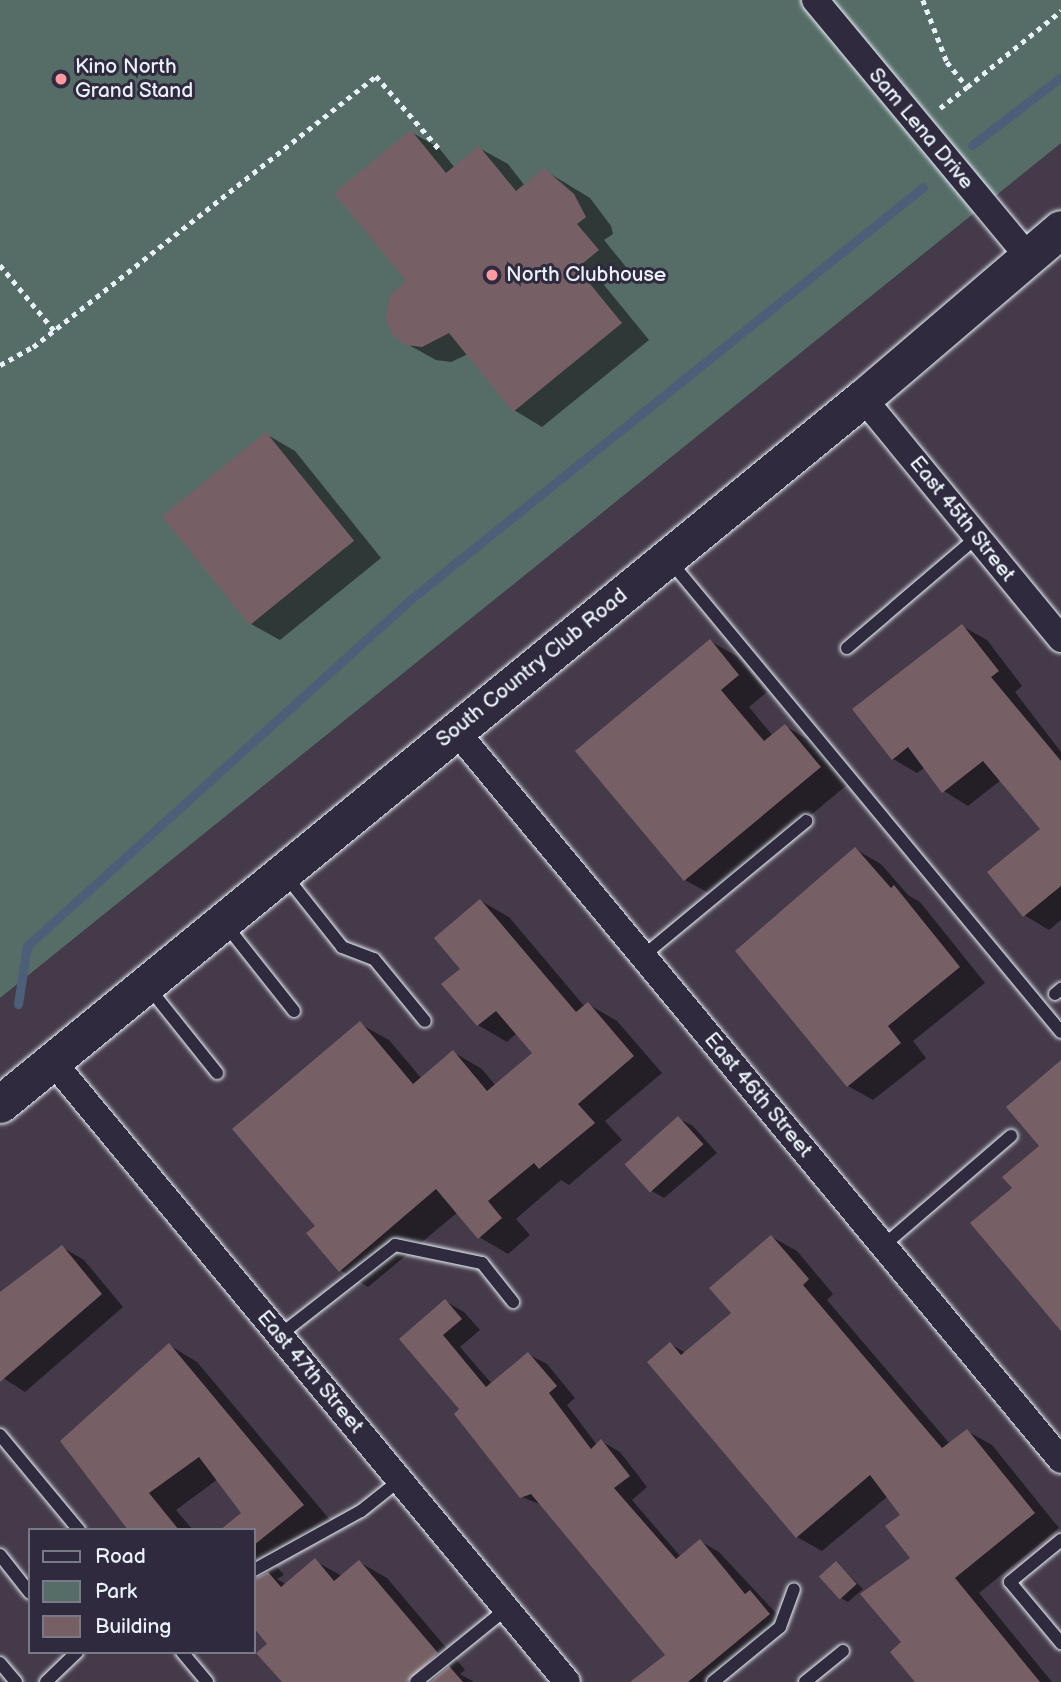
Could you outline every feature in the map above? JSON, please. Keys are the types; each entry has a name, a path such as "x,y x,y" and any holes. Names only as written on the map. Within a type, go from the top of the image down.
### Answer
{"street":[{"name":"Sam Lena Drive","path":"815,0 1028,257"},
{"name":"South Country Club Road","path":"0,1104 863,398 1061,229"},
{"name":"East 45th Street","path":"863,398 1061,639"},
{"name":"East 46th Street","path":"456,731 1061,1460"},
{"name":"East 47th Street","path":"53,1062 567,1682"}],"lane":[{"path":"847,648 977,537"},
{"path":"668,558 1061,1032"},
{"path":"643,956 806,821"},
{"path":"283,872 342,947 374,959 425,1021"},
{"path":"222,921 294,1011"},
{"path":"147,985 217,1073"},
{"path":"883,1246 1011,1136"},
{"path":"280,1335 395,1245 482,1263 513,1301"},
{"path":"0,1435 77,1528"},
{"path":"256,1569 361,1511 400,1480"},
{"path":"1061,1541 1010,1582 1061,1643"},
{"path":"0,1555 28,1590"},
{"path":"713,1682 780,1627 794,1589"},
{"path":"416,1682 506,1609"},
{"path":"805,1682 843,1651"},
{"path":"46,1682 75,1654"},
{"path":"184,1654 207,1682"},
{"path":"0,1663 16,1682"}],"path":[{"path":"923,0 947,62 967,86 1061,11"},
{"path":"0,365 54,330 376,76 441,151"},
{"path":"0,265 54,330"}],"green space":[{"path":"0,0 1061,0 1061,143 0,998"}],"building":[{"name":"North Clubhouse","path":"411,130 446,173 479,146 516,191 544,168 574,194 586,217 577,224 599,250 577,268 622,323 513,412 449,333 422,347 406,345 393,336 386,321 390,295 406,281 334,193"},
{"path":"266,432 354,541 250,625 162,516"},
{"path":"962,624 999,671 991,677 1061,761 1061,886 1023,917 987,872 1040,829 983,761 942,793 908,747 892,760 852,709"},
{"path":"710,639 739,675 721,690 764,741 785,724 821,767 684,881 575,751"},
{"path":"855,847 891,888 894,885 960,967 888,1026 901,1043 847,1087 735,951"},
{"path":"480,899 576,1012 588,1002 634,1056 578,1104 595,1123 539,1169 534,1163 488,1201 502,1218 478,1239 436,1189 339,1272 306,1233 315,1226 232,1129 360,1021 413,1084 453,1050 487,1091 532,1053 496,1011 477,1026 441,984 460,969 434,938"},
{"path":"1061,1060 1061,1331 970,1223 1012,1188 1002,1177 1039,1146 1006,1107"},
{"path":"678,1116 703,1144 650,1192 624,1164"},
{"path":"771,1235 809,1279 803,1285 942,1448 967,1429 1035,1513 955,1578 1040,1682 915,1682 890,1652 901,1642 860,1594 910,1558 885,1526 900,1515 870,1475 796,1538 647,1362 670,1342 681,1355 731,1313 709,1288"},
{"path":"62,1245 102,1294 0,1382 0,1292"},
{"path":"445,1299 462,1319 443,1335 486,1387 528,1352 557,1386 549,1393 591,1449 601,1439 630,1476 614,1488 676,1559 700,1539 745,1594 750,1590 770,1614 688,1682 630,1682 665,1655 531,1494 520,1498 454,1414 459,1409 399,1339"},
{"path":"169,1343 304,1505 256,1543 256,1528 222,1528 241,1513 199,1457 149,1493 177,1528 126,1528 60,1441"},
{"path":"315,1558 334,1581 359,1560 438,1653 407,1682 282,1682 256,1653 267,1644 256,1630 256,1578 268,1572 281,1587"},
{"path":"836,1561 857,1584 840,1599 819,1576"},
{"path":"449,1666 463,1682 430,1682"}],"waterway":[{"path":"972,145 1061,77"},
{"path":"18,1004 27,946 411,599 923,187"}],"place":[{"name":"Kino North Grand Stand","path":"61,79"},
{"name":"North Clubhouse","path":"492,275"}]}
